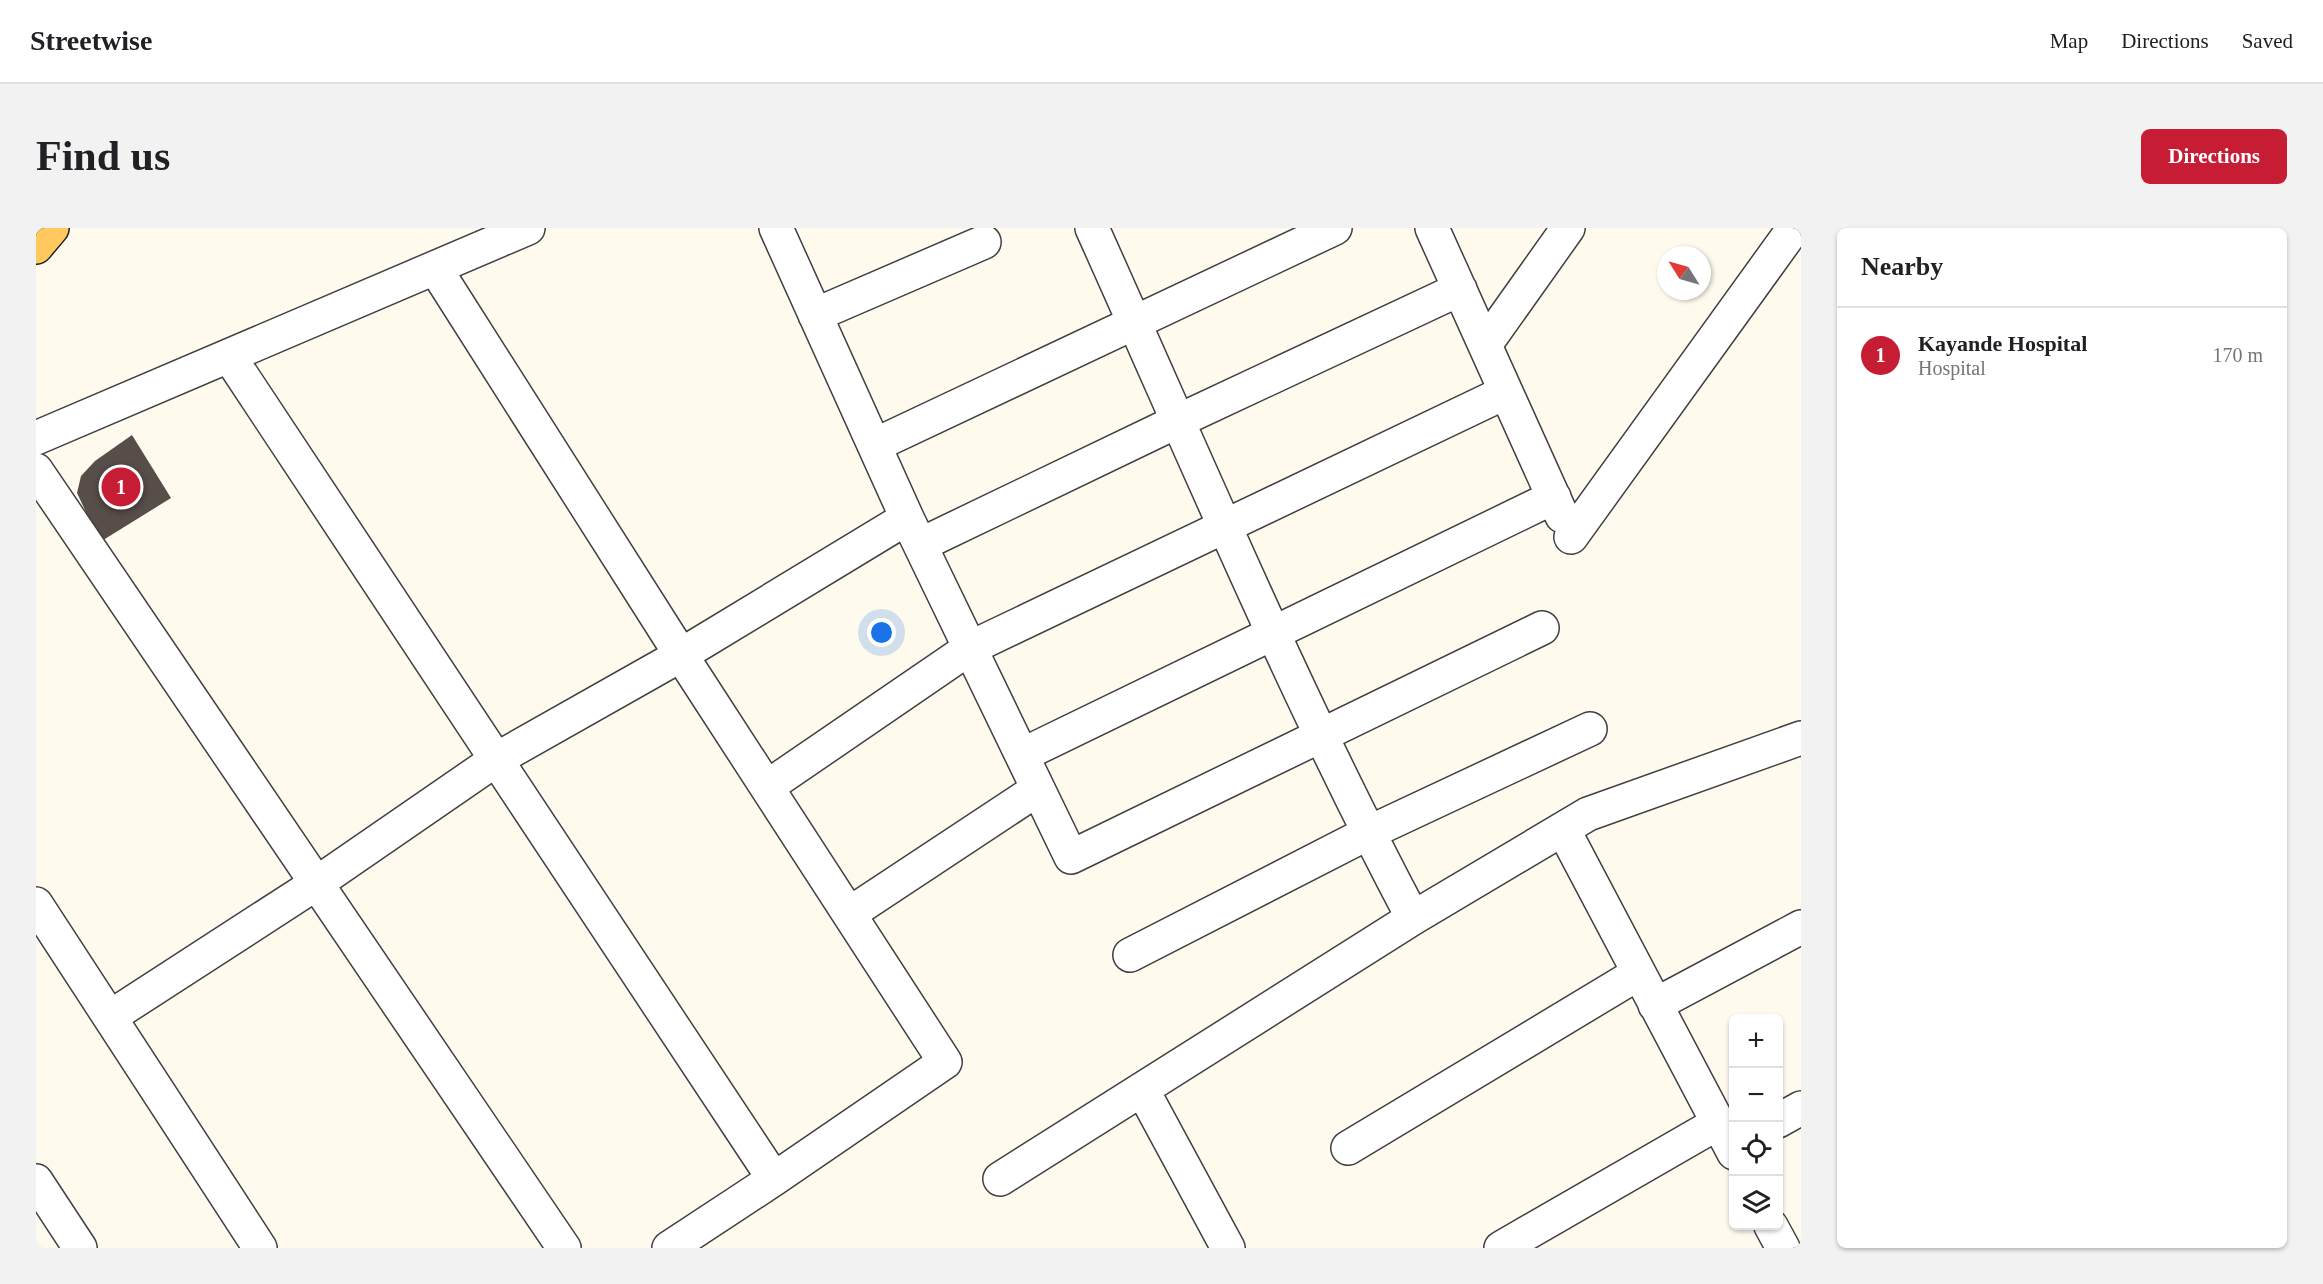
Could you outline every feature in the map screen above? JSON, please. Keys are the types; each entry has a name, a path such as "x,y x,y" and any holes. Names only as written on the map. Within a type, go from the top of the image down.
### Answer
{"main road":[{"path":"36,248 52,228"}],"street":[{"path":"36,438 528,228"},
{"path":"776,228 914,531 1071,857 1542,628"},
{"path":"1092,228 1274,633 1368,833 1413,918"},
{"path":"874,445 1335,228"},
{"path":"1432,228 1571,537 1793,232"},
{"path":"1485,345 1568,228"},
{"path":"815,315 984,242"},
{"path":"435,268 681,655 945,1062 669,1248"},
{"path":"110,1017 317,884 497,759 681,655 914,531 1178,421 1460,289"},
{"path":"229,356 774,1179"},
{"path":"766,787 970,648 1506,392"},
{"path":"36,470 564,1248"},
{"path":"1022,755 1554,497"},
{"path":"1130,956 1368,833 1590,729"},
{"path":"1000,1179 1413,918 1588,814 1801,738"},
{"path":"849,914 1038,789"},
{"path":"1501,1248 1729,1143 1563,829"},
{"path":"36,904 260,1248"},
{"path":"1655,1005 1801,927"},
{"path":"1348,1148 1639,973"},
{"path":"1142,1089 1228,1248"},
{"path":"1783,1119 1801,1108"},
{"path":"36,1181 80,1248"},
{"path":"1773,1230 1783,1248"}],"building":[{"path":"132,435 171,498 100,542 77,493 81,476 95,461"}],"place":[{"name":"Kayande Hospital","path":"121,487"}]}
